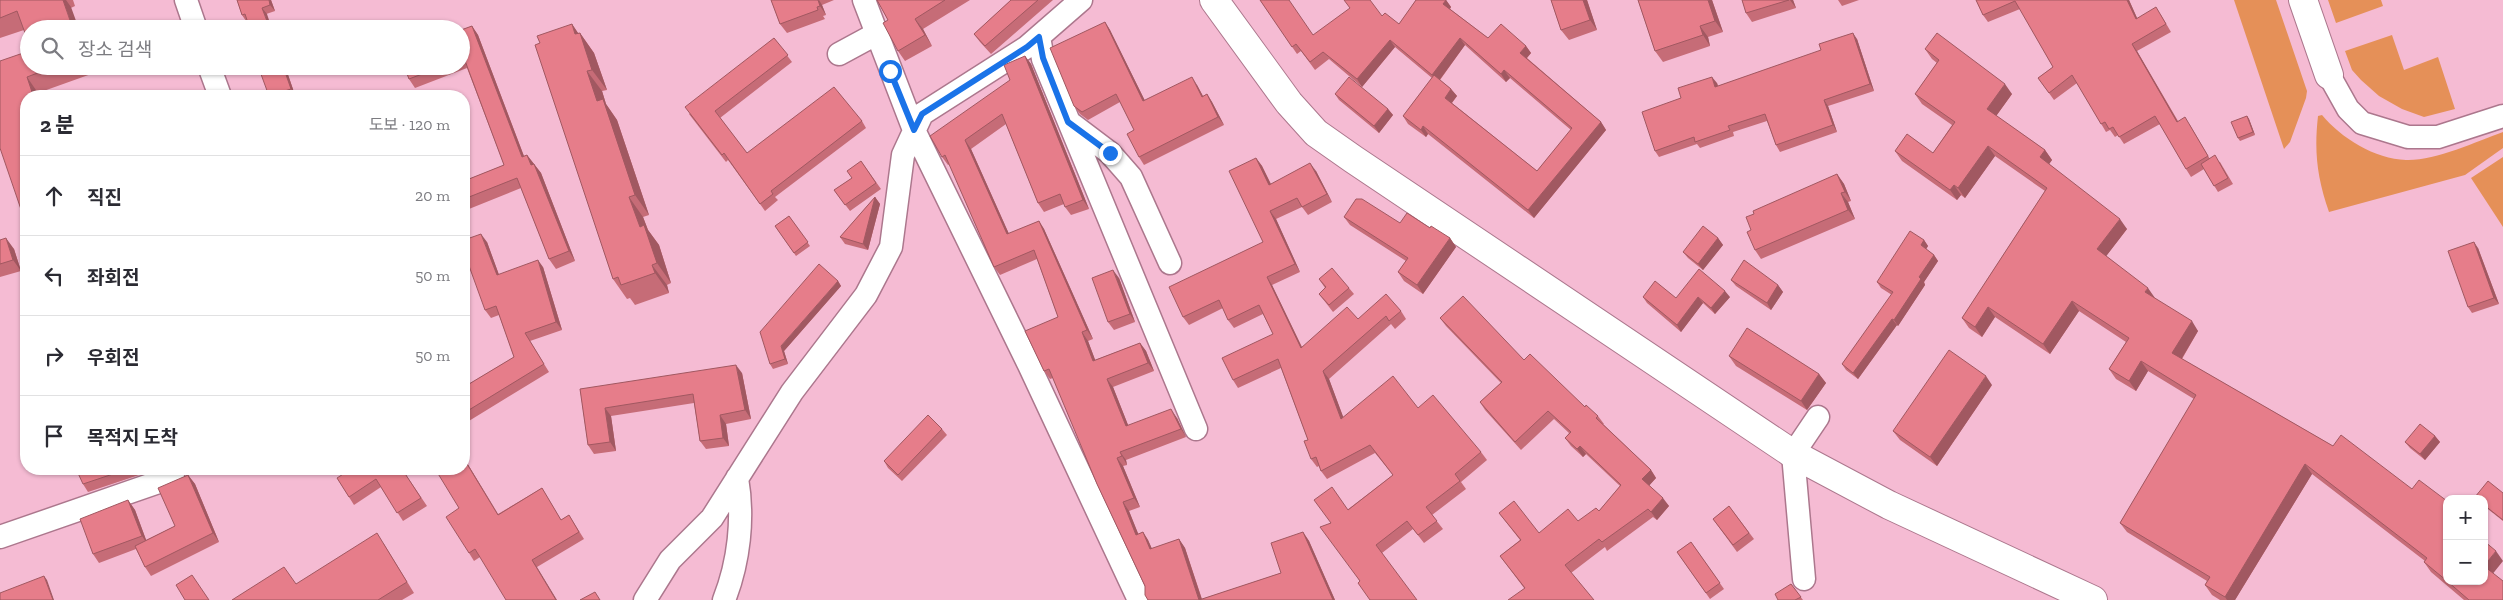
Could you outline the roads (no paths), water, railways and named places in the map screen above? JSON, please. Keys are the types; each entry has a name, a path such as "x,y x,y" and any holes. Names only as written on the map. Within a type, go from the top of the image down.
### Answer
{"main road":[{"path":"1214,0 1289,103 1316,133 1793,454 1888,505 2082,597"},
{"path":"2303,0 2329,75"}],"street":[{"path":"186,0 193,20"},
{"path":"864,0 914,130 1029,365 1139,600"},
{"path":"645,600 670,560 712,518 792,392 866,295 891,247 902,155 922,114 1027,47 1081,0"},
{"path":"839,54 876,34"},
{"path":"1039,37 1043,58 1068,122 1196,430"},
{"path":"212,75 218,90"},
{"path":"2329,75 2348,109 2362,122 2408,137 2438,137 2503,116"},
{"path":"1068,122 1110,153 1131,177 1170,263"},
{"path":"1804,579 1793,454 1818,417"},
{"path":"0,537 174,477"},
{"path":"724,600 741,524 741,503 737,478"}]}
